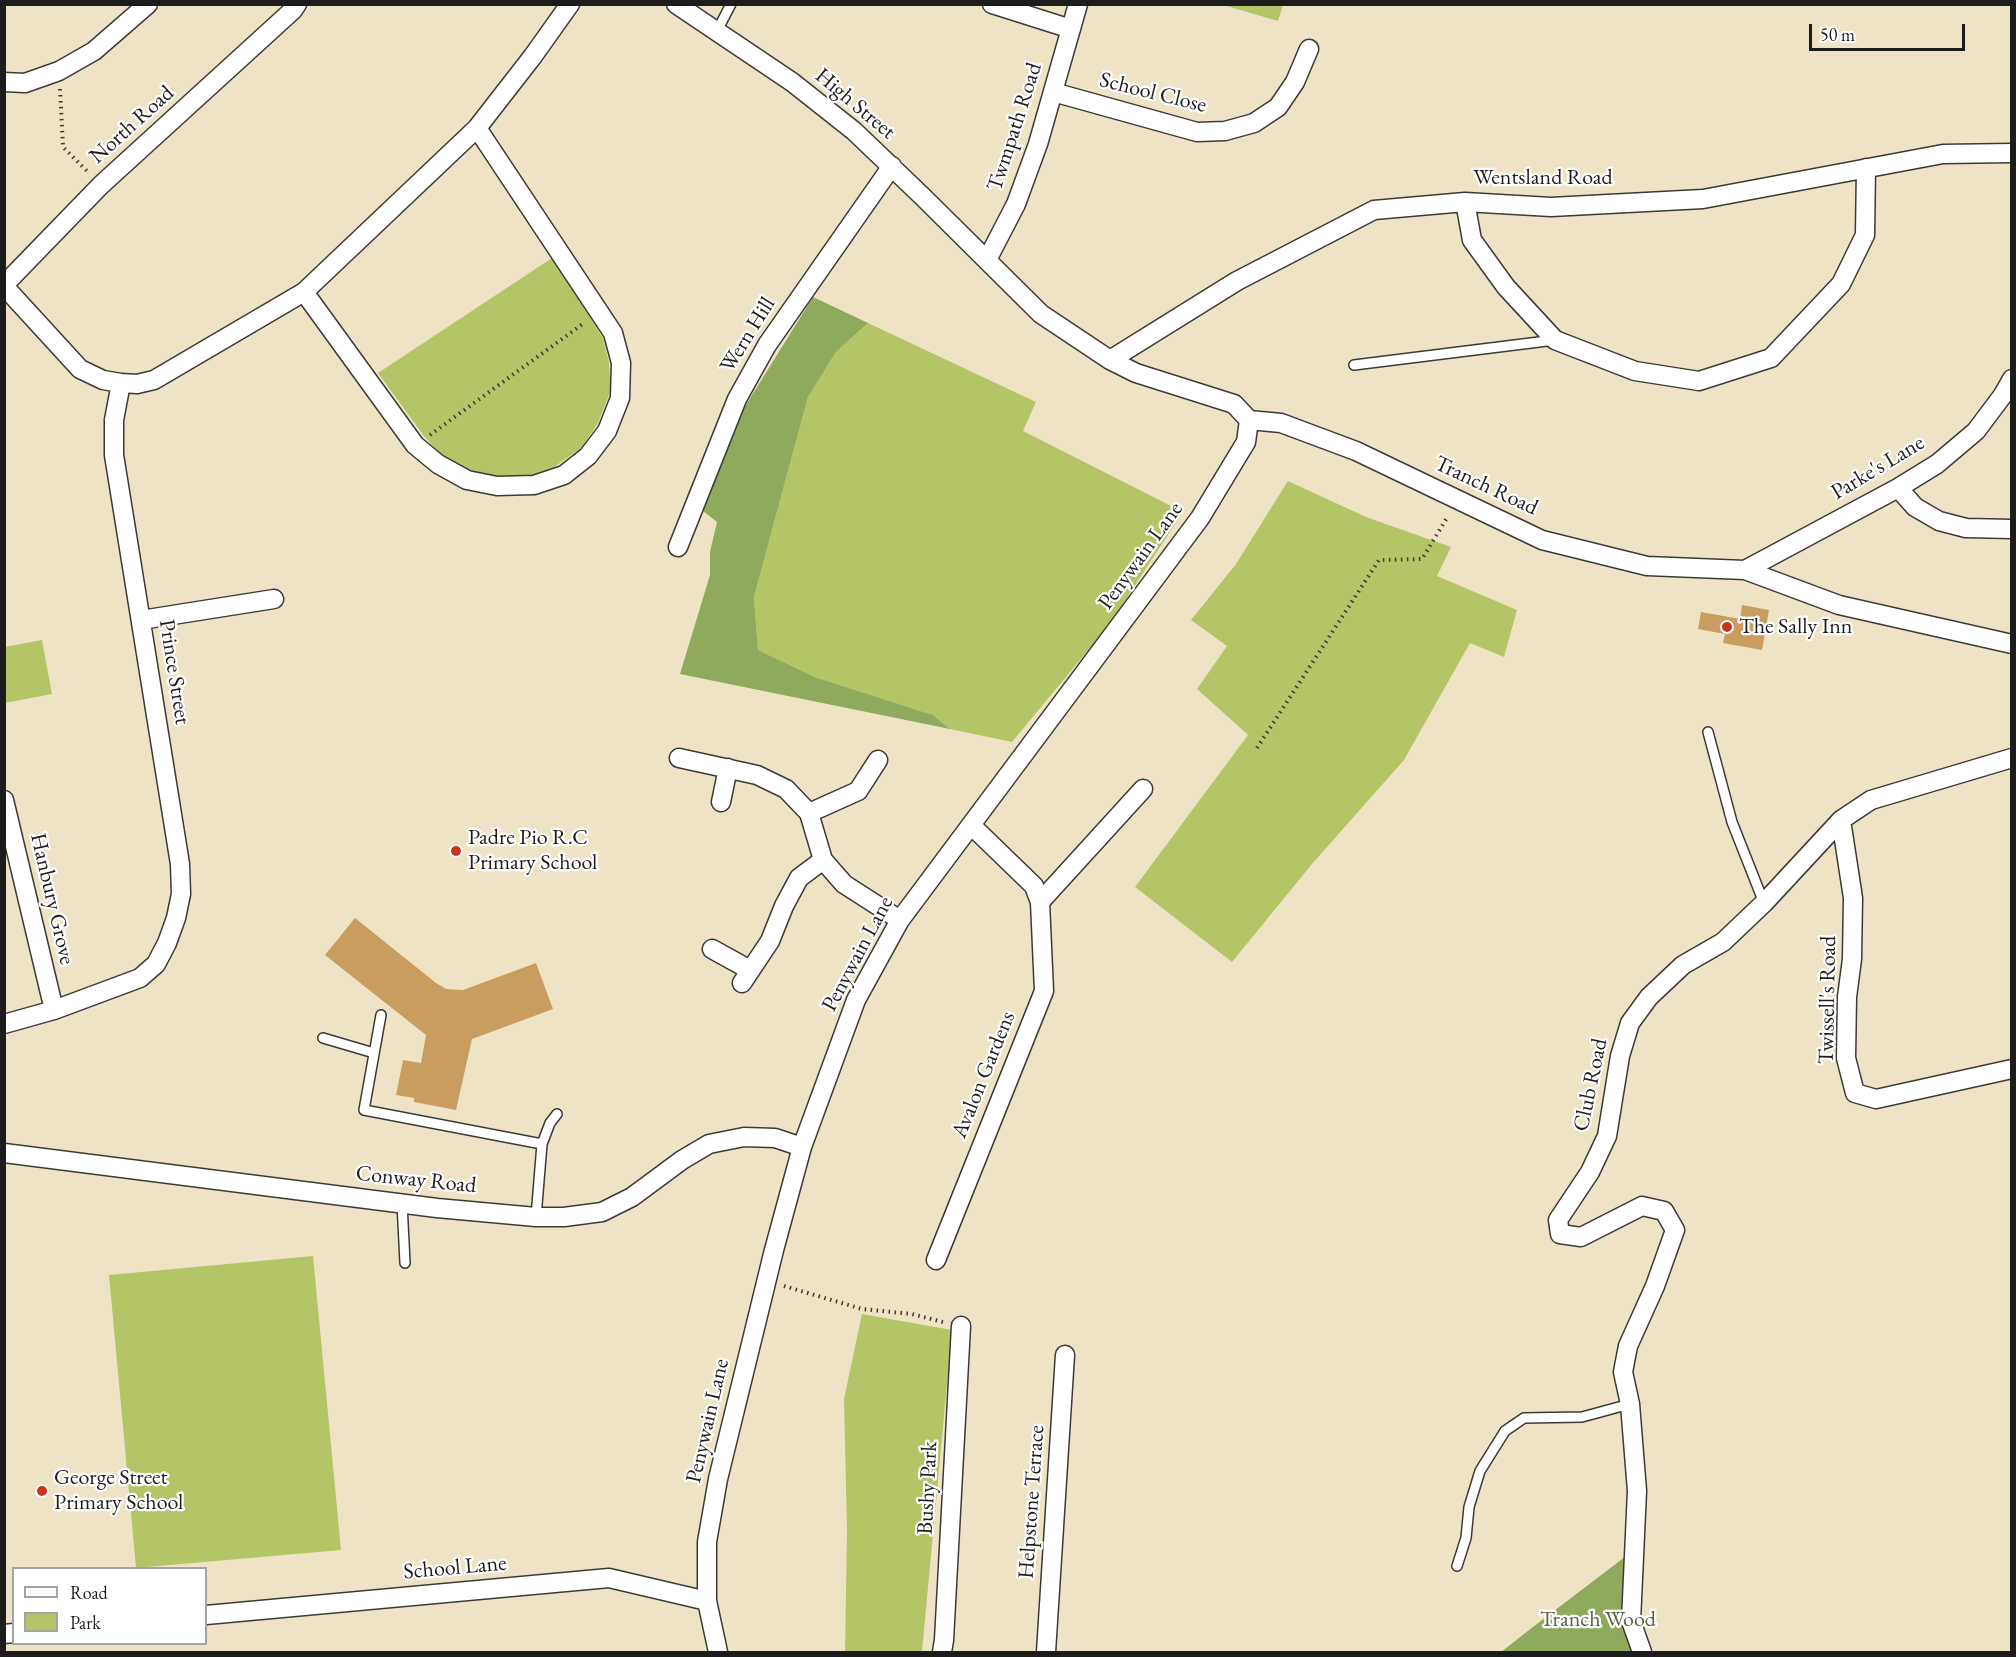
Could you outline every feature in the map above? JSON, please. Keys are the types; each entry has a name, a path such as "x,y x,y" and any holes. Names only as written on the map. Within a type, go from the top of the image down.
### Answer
{"street":[{"path":"4,82 25,83 59,71 94,51 148,4"},
{"name":"North Road","path":"4,285 101,185 297,4"},
{"path":"4,285 80,369 103,380 121,383 137,384 154,380 304,292 477,128 570,4"},
{"name":"High Street","path":"676,4 792,82 854,131 987,260"},
{"path":"992,4 1071,29"},
{"name":"Twmpath Road","path":"987,260 1016,204 1038,144 1078,4"},
{"name":"School Close","path":"1053,92 1197,132 1225,131 1254,123 1278,107 1295,82 1309,48"},
{"path":"304,292 415,446 438,464 467,480 497,486 534,485 564,475 588,456 607,431 620,398 621,363 613,333 477,128"},
{"name":"Wentsland Road","path":"1110,360 1237,281 1374,210 1465,202 1551,207 1703,199 1943,154 2012,153"},
{"name":"Wern Hill","path":"678,548 737,399 767,345 892,166"},
{"path":"1465,202 1472,240 1506,287 1555,340 1635,371 1699,381 1771,358 1841,284 1865,235 1866,168"},
{"path":"987,260 1041,314 1110,360 1136,372 1234,404 1249,420"},
{"name":"Parke's Lane","path":"1745,570 1898,488 1936,464 1976,430 2003,395 2012,379"},
{"name":"Prince Street","path":"54,1010 140,978 156,964 176,918 181,894 180,864 114,455 114,420 121,383"},
{"name":"Tranch Road","path":"1249,420 1281,423 1356,451 1542,540 1647,566 1745,570 1839,605 2012,644"},
{"name":"Penywain Lane","path":"718,1653 707,1601 707,1542 718,1479 766,1280 802,1147 856,1000 900,920 1200,518 1246,442 1249,420"},
{"path":"1898,488 1915,507 1939,521 1966,528 2012,530"},
{"path":"141,620 274,598"},
{"path":"679,758 757,775 786,789 809,813 824,860 844,884 900,920"},
{"name":"Club Road","path":"1642,1653 1630,1621 1637,1491 1630,1404 1623,1372 1628,1346 1655,1286 1675,1230 1664,1211 1642,1206 1581,1237 1560,1233 1558,1220 1590,1172 1607,1136 1620,1056 1630,1023 1648,997 1683,965 1723,942 1764,903 1841,820 1871,800 2012,758"},
{"path":"809,813 858,791 878,760"},
{"path":"721,802 728,768"},
{"path":"1040,902 1143,789"},
{"name":"Hanbury Grove","path":"4,800 54,1010"},
{"name":"Twissell's Road","path":"1841,820 1853,898 1846,1058 1855,1093 1875,1099 2012,1069"},
{"name":"Avalon Gardens","path":"936,1260 1044,991 1040,902 1034,886 971,825"},
{"path":"712,949 746,976 770,941 784,906 800,878 824,860"},
{"path":"4,1024 54,1010"},
{"name":"Conway Road","path":"4,1153 402,1203 564,1217 602,1212 632,1197 682,1160 709,1144 744,1137 775,1138 802,1147"},
{"name":"Bushy Park","path":"942,1653 961,1326"},
{"name":"Helpstone Terrace","path":"1046,1653 1065,1355"},
{"name":"School Lane","path":"207,1615 609,1578 707,1601"}],"lane":[{"path":"717,31 731,4"},
{"path":"1354,364 1555,340"},
{"path":"1708,732 1732,822 1764,903"},
{"path":"381,1015 364,1110 542,1144"},
{"path":"323,1038 374,1053"},
{"path":"536,1216 542,1144 557,1114"},
{"path":"402,1203 405,1263"},
{"path":"1458,1566 1466,1538 1469,1506 1480,1471 1505,1431 1524,1418 1582,1417 1630,1404"}],"path":[{"path":"59,71 63,147 101,185"},
{"path":"415,446 600,312"},
{"path":"1257,748 1379,560 1422,559 1458,500"},
{"path":"766,1280 862,1309 912,1314 961,1326"}],"green space":[{"path":"1223,5 1283,5 1278,21"},
{"path":"552,258 603,338 609,363 611,390 598,423 582,447 553,468 522,478 496,481 445,459 424,436 378,373"},
{"path":"813,297 868,323 836,352 808,397 754,597 758,650 815,677 933,715 950,729 680,674 710,575 710,552 717,522 702,510 744,408"},
{"path":"868,323 1036,402 1023,431 1183,512 1109,625 1012,742 950,729 933,715 815,677 758,650 754,597 808,397 836,352"},
{"path":"1288,481 1366,517 1451,547 1437,576 1517,610 1504,657 1470,643 1404,760 1312,864 1232,962 1135,887 1248,735 1197,689 1227,646 1191,620 1236,564"},
{"path":"42,640 52,694 5,703 5,647"},
{"path":"313,1256 341,1550 136,1567 109,1275"},
{"path":"862,1314 952,1330 922,1652 845,1652 847,1531 844,1399"},
{"name":"Tranch Wood","path":"1634,1550 1642,1652 1501,1652 1529,1630"}],"building":[{"path":"1742,605 1769,610 1762,650 1723,643 1725,634 1698,629 1701,612 1740,619"},
{"path":"355,918 446,989 463,990 536,963 553,1009 472,1039 456,1110 414,1102 414,1098 396,1095 403,1060 421,1063 426,1035 325,955"}],"place":[{"name":"The Sally Inn","path":"1727,627"},
{"name":"Padre Pio R.C Primary School","path":"456,851"},
{"name":"George Street Primary School","path":"42,1491"}]}
